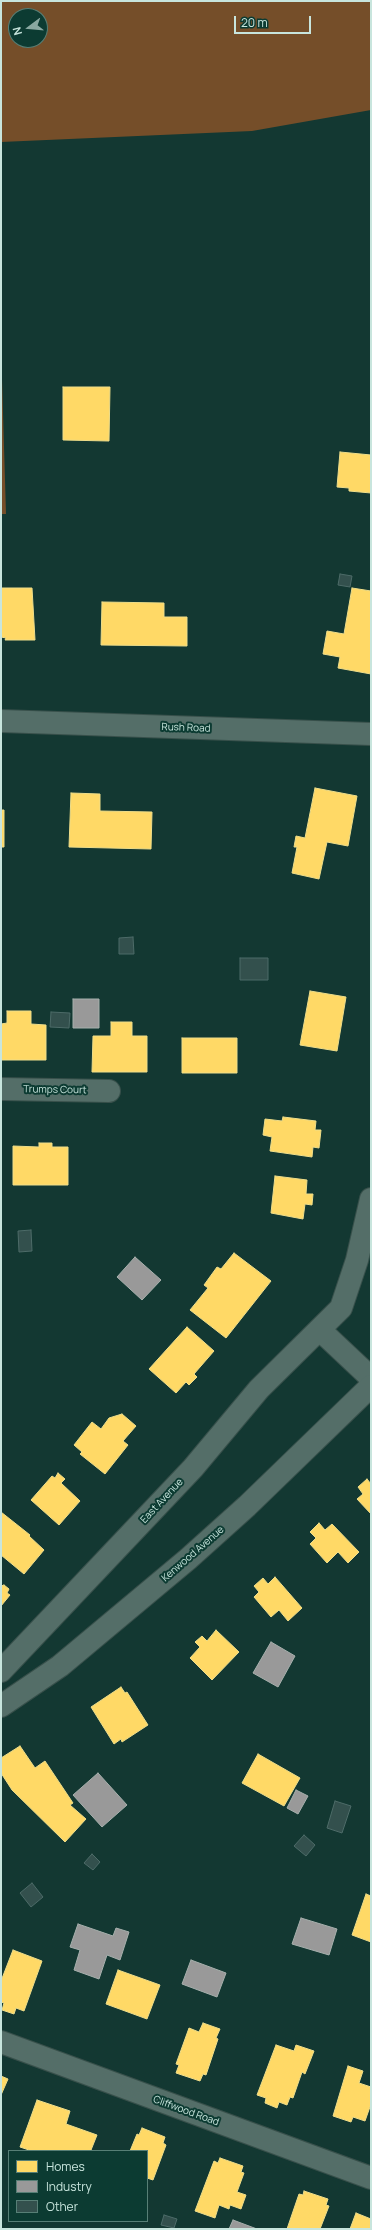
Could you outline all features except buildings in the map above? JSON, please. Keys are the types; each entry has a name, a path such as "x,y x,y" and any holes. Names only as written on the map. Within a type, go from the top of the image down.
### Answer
{"street":[{"name":"Rush Road","path":"1,721 371,734"},
{"name":"Trumps Court","path":"1,1089 109,1091"},
{"name":"East Avenue","path":"1,1671 193,1468 259,1389 341,1308 357,1260 371,1199"},
{"path":"320,1330 371,1378"},
{"name":"Kenwood Avenue","path":"1,1706 60,1666 182,1564 247,1506 371,1386"},
{"name":"Cliffwood Road","path":"1,2042 371,2178"}],"shaded area":[{"path":"1,1 371,1 371,110 252,131 1,142"},
{"path":"1,345 6,514 1,514"}]}
